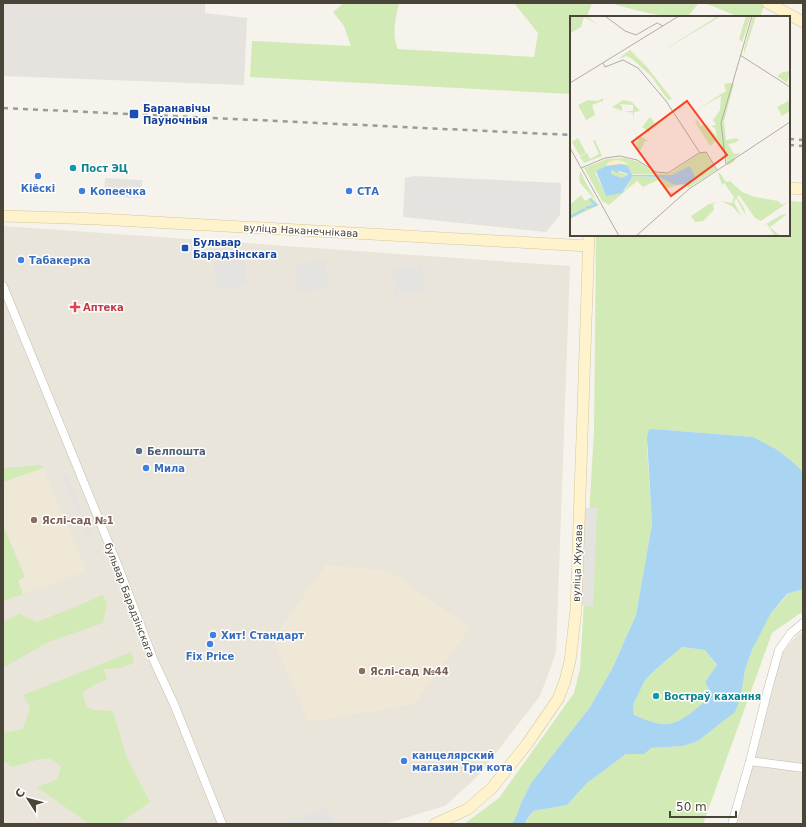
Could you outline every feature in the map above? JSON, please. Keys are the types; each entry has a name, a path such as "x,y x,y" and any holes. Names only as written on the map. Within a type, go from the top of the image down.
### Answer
{"main road":[{"path":"771,4 803,22"},
{"path":"790,188 803,189"},
{"name":"вуліца Наканечнікава","path":"3,216 589,241"},
{"name":"вуліца Жукава","path":"435,824 468,809 492,788 527,744 558,699 565,681 570,661 576,610 589,241"}],"street":[{"name":"бульвар Барадзінскага","path":"3,286 113,555 154,661 174,704 222,824"},
{"path":"732,824 779,650 791,633 803,623"},
{"path":"750,761 803,768"}],"shaded area":[{"path":"3,3 205,3 205,13 247,18 244,85 3,76"},
{"path":"415,176 561,183 560,215 546,232 403,217 405,178"},
{"path":"105,178 142,180 141,198 104,196"},
{"path":"3,226 570,266 556,653 540,696 478,776 445,806 385,824 3,824"},
{"path":"245,259 247,286 216,289 214,261"},
{"path":"326,261 328,289 297,291 295,264"},
{"path":"422,265 424,292 394,295 392,267"},
{"name":"Яслі-сад №1","path":"41,465 86,571 3,601 3,468"},
{"path":"67,474 92,536 87,538 62,477"},
{"path":"584,508 597,508 593,607 580,605"},
{"name":"Яслі-сад №44","path":"326,565 389,571 470,628 414,704 309,722 273,639"},
{"path":"803,632 803,824 737,824 782,653 798,634"},
{"path":"327,807 334,824 283,824"}],"green space":[{"path":"344,3 399,3 394,32 398,49 534,57 538,33 514,3 592,3 587,16 570,16 570,94 250,77 252,41 351,46 344,26 333,12"},
{"path":"611,3 699,3 688,16 667,16 630,9"},
{"path":"705,3 765,3 760,16 737,16"},
{"path":"790,201 803,202 803,472 776,449 753,437 653,429 647,447 652,524 636,615 612,669 590,707 531,783 512,824 464,824 499,798 574,693 580,669 594,431 596,236 790,236"},
{"path":"41,465 43,468 3,482 3,468"},
{"path":"3,525 25,577 18,581 23,594 3,601"},
{"path":"803,589 803,613 799,614 772,633 703,824 525,824 533,811 567,805 587,783 626,754 638,754 651,748 683,746 698,741 735,712 745,670 752,650 771,613 788,594"},
{"path":"102,595 107,602 103,623 48,642 3,668 3,622 19,614 37,622"},
{"path":"682,647 705,650 717,666 705,682 711,694 690,714 670,723 657,723 634,715 633,705 645,680"},
{"path":"131,652 134,663 121,668 104,669 107,680 96,684 83,692 86,707 94,710 113,711 126,756 150,802 119,824 89,824 37,787 58,779 61,766 51,759 40,759 12,767 3,760 3,733 23,729 30,708 23,695"}],"water":[{"path":"653,429 753,437 776,449 803,472 803,589 787,594 771,613 752,650 745,670 740,699 735,712 698,741 683,746 651,748 644,754 626,754 587,783 567,805 533,811 525,824 512,824 531,783 590,707 612,669 636,615 652,524 647,437 649,430","holes":["682,647 705,650 717,665 705,682 711,694 701,704 683,718 664,724 649,721 634,715 633,705 645,680 655,670"]}],"railway":[{"path":"3,108 570,135"},
{"path":"790,139 803,140"},
{"path":"790,145 803,146"}],"place":[{"name":"Баранавічы Паўночныя","path":"134,114"},
{"name":"Пост ЭЦ","path":"73,168"},
{"name":"Кіёскі","path":"38,176"},
{"name":"Копеечка","path":"82,191"},
{"name":"СТА","path":"349,191"},
{"name":"Бульвар Барадзінскага","path":"185,248"},
{"name":"Табакерка","path":"21,260"},
{"name":"Аптека","path":"75,307"},
{"name":"Белпошта","path":"139,451"},
{"name":"Мила","path":"146,468"},
{"name":"Яслі-сад №1","path":"34,520"},
{"name":"Хит! Стандарт","path":"213,635"},
{"name":"Fix Price","path":"210,644"},
{"name":"Яслі-сад №44","path":"362,671"},
{"name":"Востраў кахання","path":"656,696"},
{"name":"канцелярский магазин Три кота","path":"404,761"}]}
